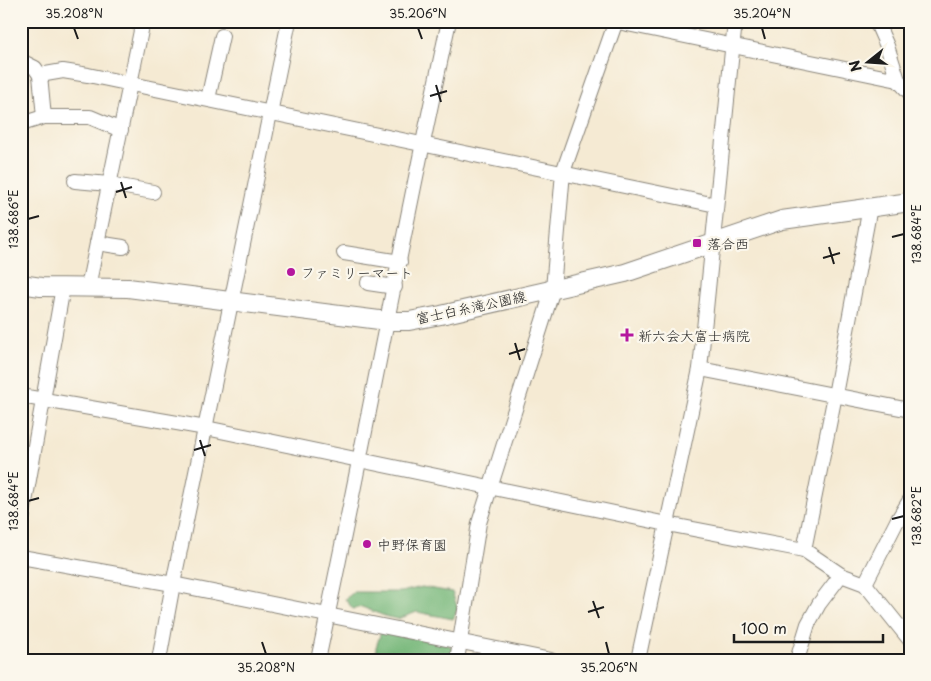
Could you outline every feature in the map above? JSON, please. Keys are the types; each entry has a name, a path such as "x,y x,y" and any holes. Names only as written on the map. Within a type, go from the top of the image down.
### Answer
{"main road":[{"name":"富士白糸滝公園線","path":"21,284 128,288 387,321 408,320 441,315 625,273 782,220 910,202"}],"street":[{"path":"88,287 143,21"},
{"path":"159,660 289,21"},
{"path":"318,660 395,287 422,144 449,21"},
{"path":"457,660 479,523 553,289 563,172 615,21 898,80"},
{"path":"638,660 700,369 735,21"},
{"path":"876,21 887,46 898,80 910,94"},
{"path":"208,99 222,36"},
{"path":"21,61 35,68 40,75 44,117"},
{"path":"40,75 63,71 131,84 716,205"},
{"path":"21,124 44,117 90,117 121,130"},
{"path":"75,181 109,184 153,192"},
{"path":"804,550 870,207"},
{"path":"97,243 123,247"},
{"path":"344,252 400,262"},
{"path":"368,283 395,287"},
{"path":"21,525 63,287"},
{"path":"700,369 910,410"},
{"path":"21,396 206,428 490,488 804,550 841,575 865,584 910,640"},
{"path":"865,584 897,521 910,500"},
{"path":"21,557 173,584 551,660"},
{"path":"797,660 808,624 818,604 841,575"}],"green space":[{"path":"422,587 452,592 458,609 453,619 417,612 398,619 387,617 362,607 353,609 345,599 354,592 401,592"},
{"path":"381,632 447,644 453,648 451,660 376,660 376,647"}],"place":[{"name":"落合西","path":"697,243"},
{"name":"ファミリーマート","path":"291,272"},
{"name":"新六会大富士病院","path":"627,335"},
{"name":"中野保育園","path":"367,544"}]}
